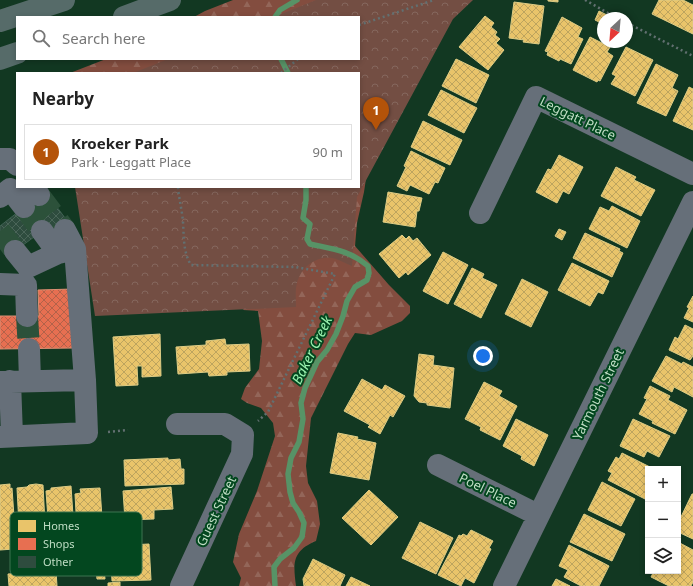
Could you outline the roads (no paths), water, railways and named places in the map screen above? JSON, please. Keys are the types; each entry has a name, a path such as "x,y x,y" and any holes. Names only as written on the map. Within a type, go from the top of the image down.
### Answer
{"highway":[{"path":"0,21 64,0"},
{"path":"127,16 170,0"},
{"path":"0,59 16,54"}],"street":[{"name":"Leggatt Place","path":"480,213 536,97 693,174"},
{"path":"0,158 10,159 16,164"},
{"path":"0,197 10,190 32,197"},
{"name":"Yarmouth Street","path":"504,586 693,202"},
{"path":"42,231 66,244"},
{"path":"15,251 28,267 66,244"},
{"path":"29,349 13,381 6,437 87,433 85,380 66,244"},
{"path":"0,284 26,285 27,316"},
{"path":"13,381 85,380"},
{"name":"Guest Street","path":"177,424 225,424 243,434 242,454 181,586"},
{"name":"Poel Place","path":"438,465 538,515"}],"waterway":[{"name":"Baker Creek","path":"276,16 280,10 297,0"},
{"name":"Baker Creek","path":"282,60 288,72"},
{"name":"Baker Creek","path":"275,586 274,567 280,559 294,548 302,537 304,523 293,503 288,474 291,458 299,442 303,419 301,403 305,388 317,362 327,350 336,334 347,301 355,287 367,280 369,273 368,266 347,253 310,244 307,239 310,224 303,218 306,188"}],"tunnel":[{"path":"39,195 65,230"},
{"path":"24,207 42,231"},
{"path":"0,231 15,251"},
{"path":"27,316 29,349"}],"place":[{"name":"Kroeker Park","path":"376,130"}]}
